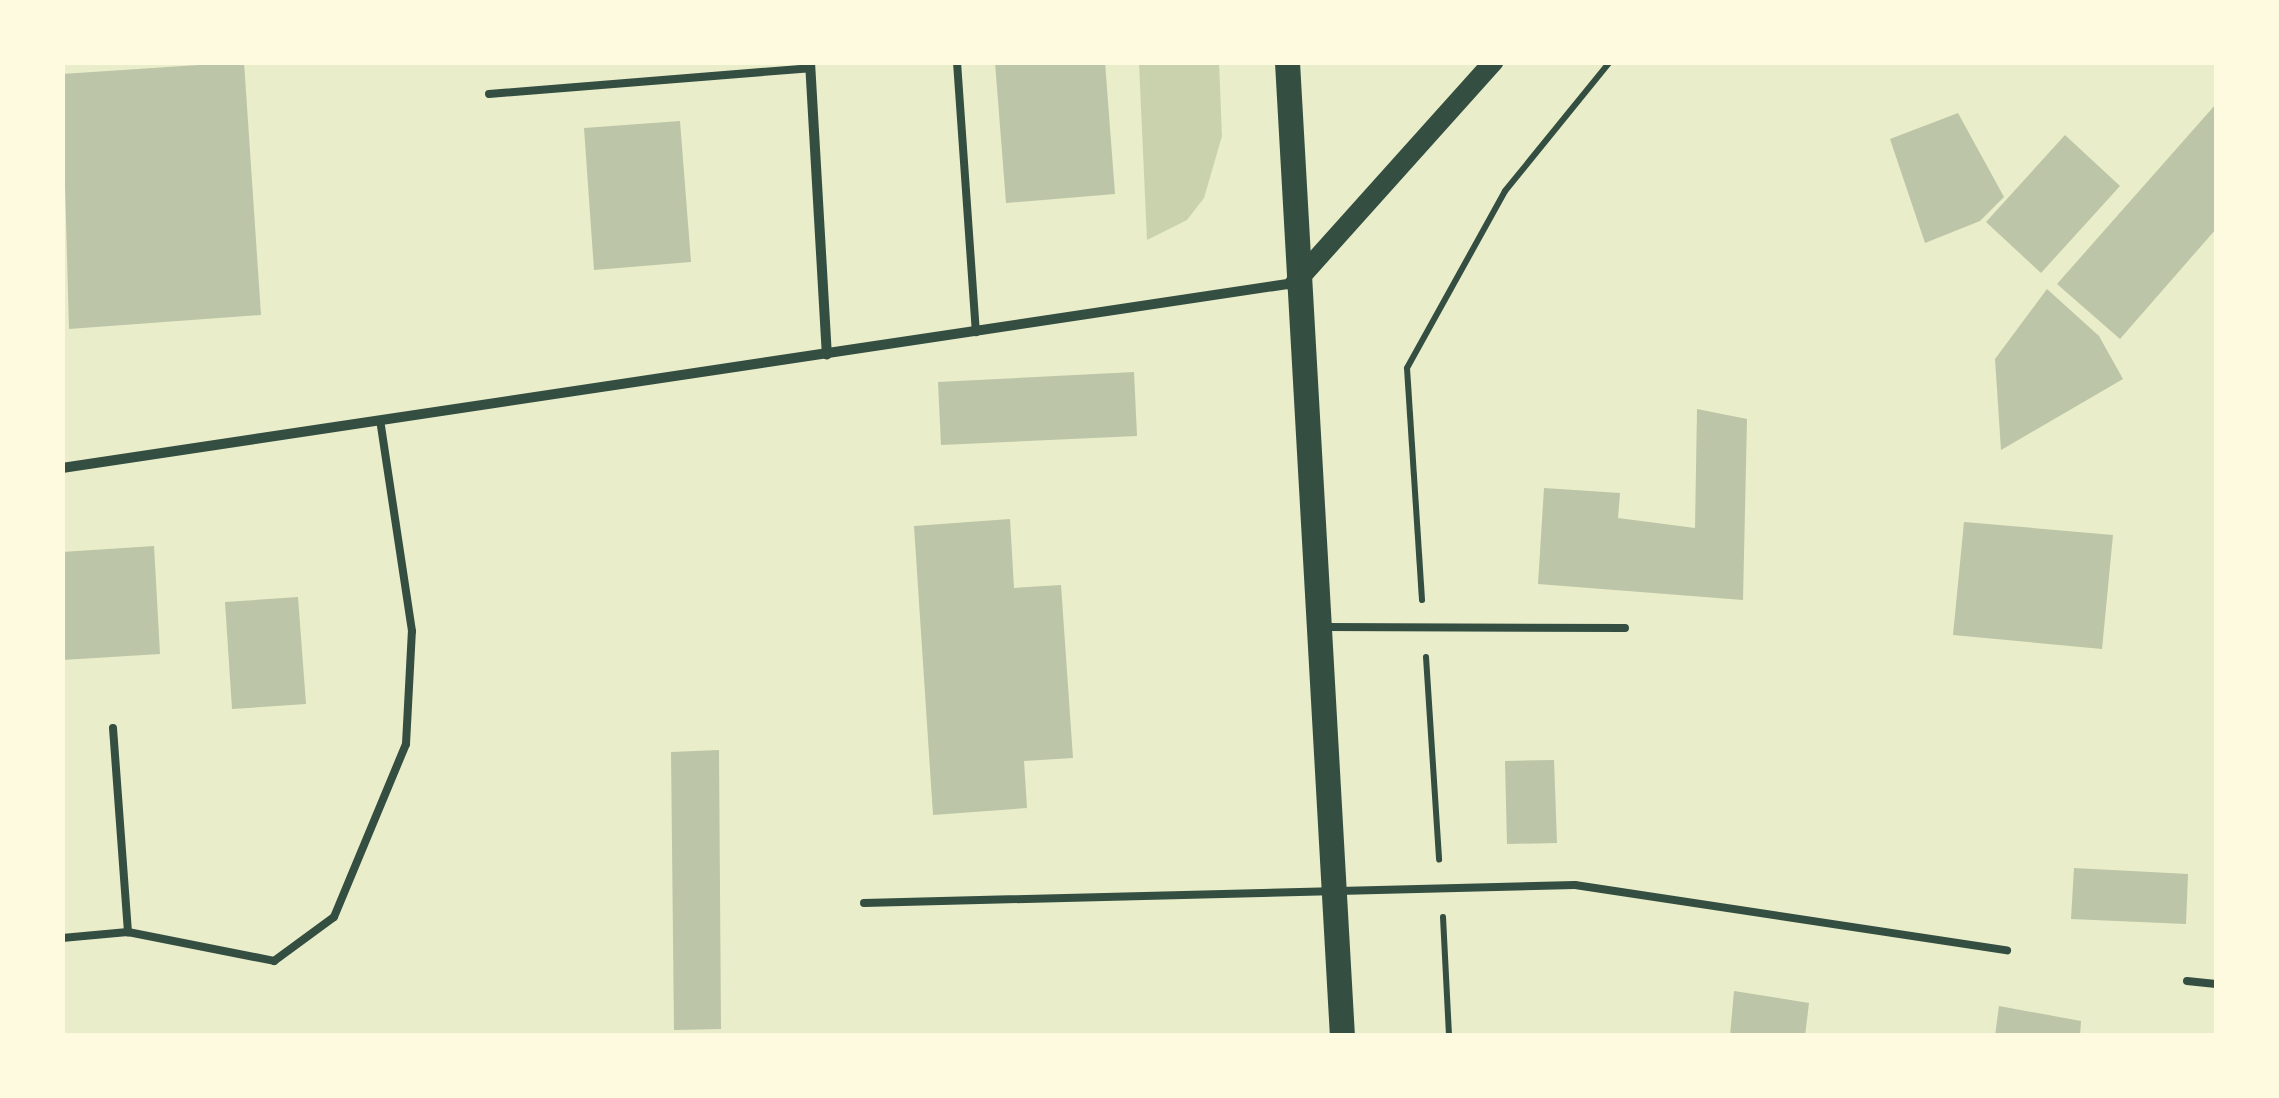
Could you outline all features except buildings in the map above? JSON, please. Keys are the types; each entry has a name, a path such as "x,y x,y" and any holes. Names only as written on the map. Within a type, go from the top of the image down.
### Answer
{"main road":[{"path":"1287,62 1295,282 1337,888 1342,1036"},
{"path":"1295,282 1493,62"}],"street":[{"path":"810,65 827,355"},
{"path":"62,468 381,426 1295,282"}],"lane":[{"path":"957,62 976,332"},
{"path":"489,94 810,65"},
{"path":"62,938 128,932 274,961 334,917 406,744 412,630 381,426"},
{"path":"1320,626 1625,628"},
{"path":"113,728 128,932"},
{"path":"864,903 1575,884 2007,950"},
{"path":"2187,981 2216,984"}],"path":[{"path":"1449,1036 1407,368 1505,191 1610,62"}],"green space":[{"path":"1139,63 1219,63 1222,136 1204,198 1187,220 1147,240"}]}
